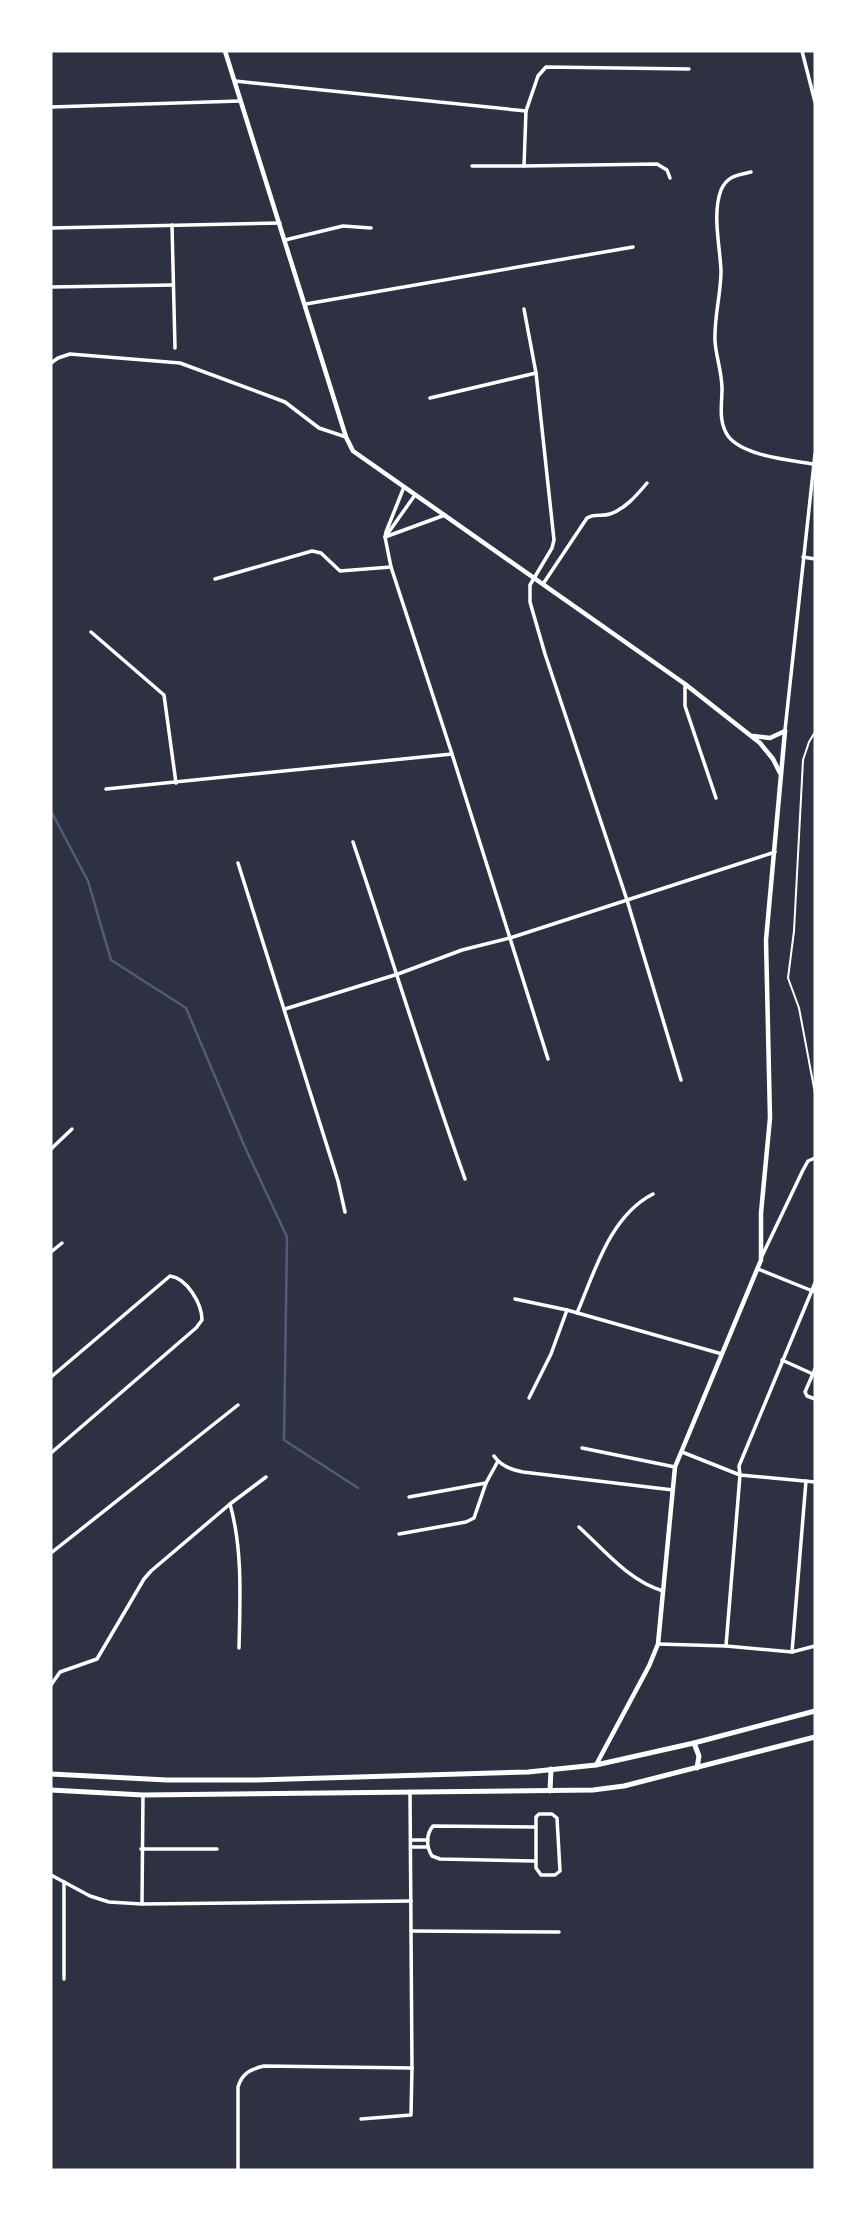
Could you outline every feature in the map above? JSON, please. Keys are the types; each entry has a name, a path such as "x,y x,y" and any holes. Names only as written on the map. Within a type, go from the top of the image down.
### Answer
{"main road":[{"path":"51,1790 65,1783 528,1772 596,1765 694,1743 815,1711"},
{"path":"51,1774 65,1783 143,1795 593,1790 624,1786 815,1737"},
{"path":"694,1743 699,1756 696,1768"},
{"path":"550,1791 551,1769"}],"street":[{"path":"225,51 352,451 685,684 752,736 774,759 781,774"},
{"path":"802,51 815,102"},
{"path":"524,166 526,111 538,76 546,67 689,69"},
{"path":"234,80 526,111"},
{"path":"51,107 240,101"},
{"path":"472,166 657,164 667,170 670,178"},
{"path":"751,172 732,176 725,182 719,194 717,213 721,272 715,342 722,386 721,420 729,437 736,443 767,456 813,464"},
{"path":"51,228 280,223"},
{"path":"172,225 175,348"},
{"path":"285,240 343,226 372,228"},
{"path":"306,304 633,247"},
{"path":"51,287 173,285"},
{"path":"524,309 536,373 554,540 552,548 533,577 529,590 534,620 626,900 681,1080"},
{"path":"51,363 70,354 172,361 285,402 319,428 346,438"},
{"path":"430,398 536,373"},
{"path":"761,1260 761,1201 770,1118 766,940 815,454"},
{"path":"543,584 587,518 591,515 611,514 630,502 647,484"},
{"path":"404,487 385,537 391,567 548,1059"},
{"path":"385,537 415,495"},
{"path":"385,537 445,515"},
{"path":"215,579 312,551 321,553 340,571 391,567"},
{"path":"803,557 815,559"},
{"path":"91,632 164,695 176,783"},
{"path":"685,684 685,706 716,798"},
{"path":"752,736 770,738 785,731"},
{"path":"106,789 452,754"},
{"path":"353,842 465,1179"},
{"path":"285,1009 398,974 462,950 775,852"},
{"path":"238,863 338,1181 345,1212"},
{"path":"51,1149 72,1129"},
{"path":"596,1765 658,1644 675,1467 761,1260 803,1170 808,1161 815,1158"},
{"path":"578,1313 614,1232 631,1208 653,1194"},
{"path":"51,1252 62,1243"},
{"path":"758,1269 814,1291"},
{"path":"51,1377 170,1276 178,1277 184,1282 199,1306 202,1320 196,1328 51,1452"},
{"path":"726,1646 741,1457 814,1291 815,1283"},
{"path":"515,1299 567,1310 722,1354"},
{"path":"529,1398 551,1354 567,1310"},
{"path":"782,1360 814,1375"},
{"path":"815,1369 805,1392 807,1396 815,1399"},
{"path":"51,1553 238,1405"},
{"path":"582,1448 675,1467"},
{"path":"682,1452 740,1475 815,1482"},
{"path":"494,1456 511,1470 673,1490"},
{"path":"400,1534 466,1522 474,1518 486,1483 498,1461"},
{"path":"51,1685 60,1672 97,1659 144,1579 230,1504 266,1477"},
{"path":"792,1652 806,1481"},
{"path":"409,1497 486,1483"},
{"path":"230,1504 234,1517 240,1576 239,1648"},
{"path":"579,1527 626,1571 665,1591"},
{"path":"658,1644 792,1652 815,1646"},
{"path":"606,1747 611,1762"},
{"path":"361,2119 411,2115 410,1792"},
{"path":"142,1904 143,1795"},
{"path":"539,1814 552,1814 557,1818 559,1873 539,1874 535,1861 536,1817 539,1814"},
{"path":"535,1861 440,1859 432,1856 428,1840 433,1826 536,1827"},
{"path":"411,1840 428,1840"},
{"path":"411,1847 428,1847"},
{"path":"141,1849 217,1849"},
{"path":"51,1875 90,1896 109,1902 142,1904 411,1901"},
{"path":"64,1882 64,1979"},
{"path":"411,1931 559,1932"},
{"path":"238,2170 238,2087 242,2076 247,2072 264,2066 412,2068"}],"path":[{"path":"815,732 803,760 794,931 788,978 799,1008 815,1093"}],"waterway":[{"path":"51,811 88,881 111,960 186,1008 244,1145 287,1237 284,1440 358,1488"}]}
